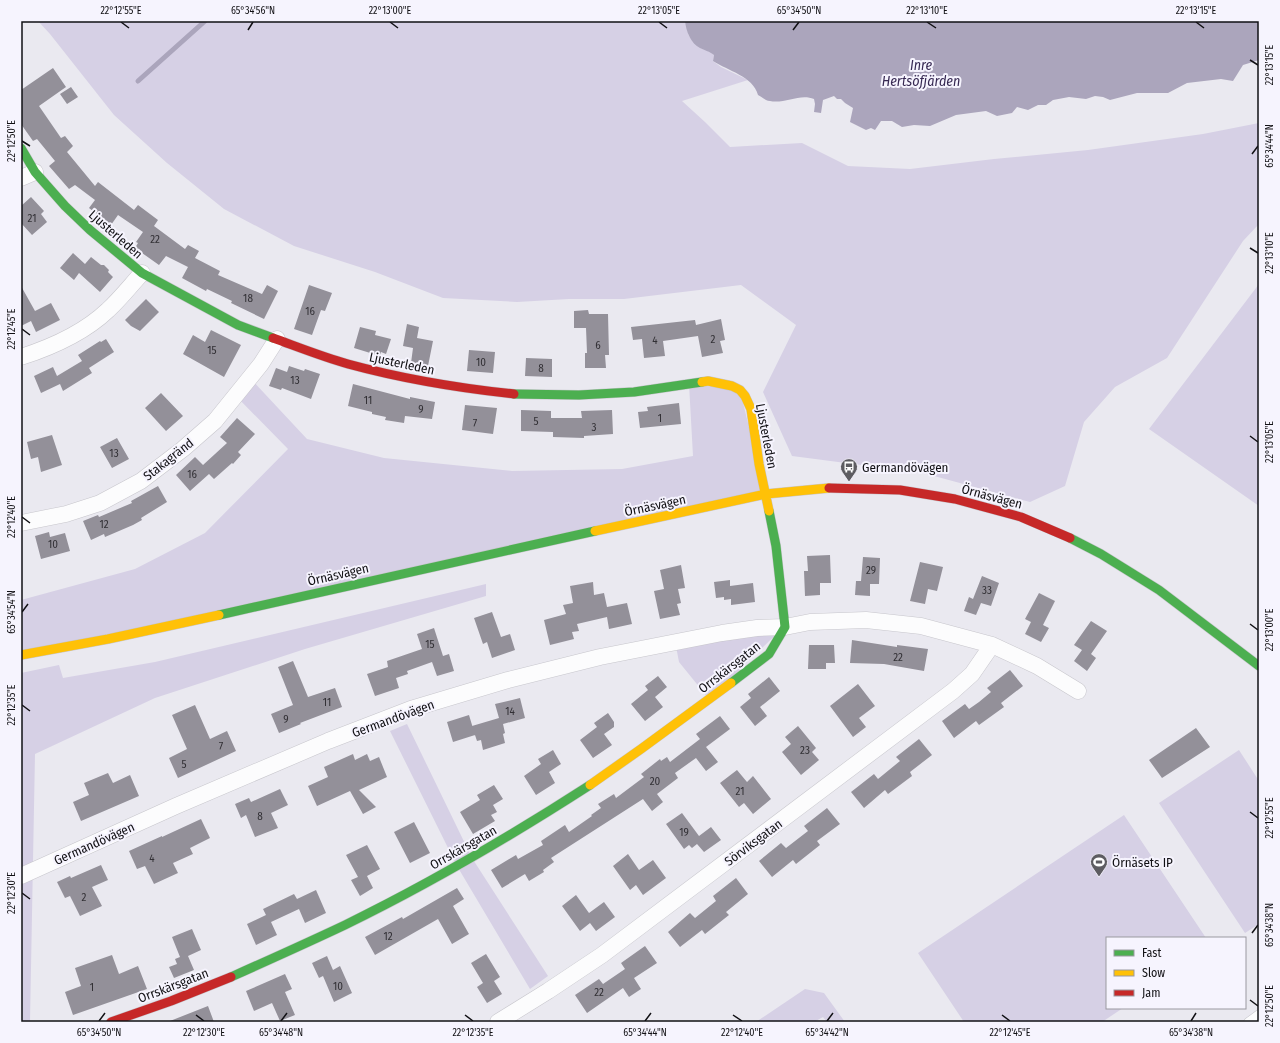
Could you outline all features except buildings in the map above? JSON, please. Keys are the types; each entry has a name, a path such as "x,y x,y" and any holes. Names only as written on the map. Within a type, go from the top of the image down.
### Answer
{"street":[{"name":"Ljusterleden","path":"21,148 28,175 65,206 90,230 142,273 238,325 348,364 403,378 461,388 518,394 579,395 634,392 708,382 732,386 740,390 745,396 751,409 766,494"},
{"path":"21,357 34,353 80,332 108,310 142,273"},
{"name":"Stakagränd","path":"21,523 66,514 100,504 141,481 183,449 215,421 261,364 277,339"},
{"name":"Örnäsvägen","path":"21,655 164,627 439,565 766,494 827,488 900,490 955,500 1021,517 1062,534 1134,574 1159,590 1259,666"},
{"path":"766,494 776,546 785,627"},
{"name":"Germandövägen","path":"21,876 176,806 328,741 411,710 508,680 600,656 752,628 785,627 810,622 866,620 921,626 992,645 1037,666 1078,691"},
{"name":"Orrskärsgatan","path":"111,1022 212,984 308,942 402,896 509,836 648,745 762,660 769,654 785,627"},
{"name":"Sörviksgatan","path":"498,1022 548,991 608,950 946,696 972,674 992,645"}],"lane":[{"path":"1248,1022 1259,1014"}],"shaded area":[{"path":"38,21 685,21 689,36 702,49 708,50 714,55 713,61 721,67 748,80 682,101 730,147 802,143 848,166 910,169 1088,150 1203,134 1259,123 1259,224 1243,241 1167,358 1115,387 1084,422 1065,486 1030,502 923,473 792,456 763,392 796,325 741,285 624,299 569,299 517,302 443,298 375,272 294,246 224,209 167,163 114,115"},
{"path":"1259,284 1259,506 1149,429"},
{"path":"250,378 307,439 384,458 512,471 622,469 693,456 689,384 740,390 765,494 21,655 21,600 135,569 205,533 288,449 236,396"},
{"path":"486,584 486,596 305,649 155,698 35,754 30,1022 21,1022 21,673 59,665 63,678 155,662"},
{"path":"785,626 709,699 679,662 675,641"},
{"path":"407,724 472,858 548,976 530,989 457,866 390,731"},
{"path":"1239,750 1259,781 1259,924 1245,933 1159,803"},
{"name":"Örnäsets IP","path":"1124,815 1205,937 1106,937 1106,1009 1122,1009 1102,1022 964,1022 918,953"},
{"path":"805,989 824,993 845,1022 827,1022 823,1017 814,1022 756,1022"}],"water":[{"name":"Inre Hertsöfjärden","path":"685,21 1259,21 1259,60 1243,65 1233,81 1221,79 1187,83 1168,93 1137,93 1110,100 1095,96 1086,99 1069,97 1053,100 1046,105 1038,105 1028,110 1017,107 1012,113 997,116 986,111 956,115 930,126 914,125 902,127 892,121 881,121 875,130 871,128 866,130 850,122 853,108 841,99 837,99 834,96 823,100 821,113 814,112 814,99 809,97 776,102 764,99 758,95 755,88 746,79 713,61 714,55 694,44 686,29"}],"waterway":[{"path":"138,81 205,21"}],"traffic: fast":[{"path":"21,148 35,172 65,206 90,230 142,273 238,325 273,338"},
{"path":"514,394 579,395 634,392 702,382"},
{"path":"731,683 769,654 785,627 776,546 769,511"},
{"path":"219,615 595,531"},
{"path":"1070,538 1101,554 1159,590 1259,666"},
{"path":"231,977 345,925 408,893 500,841 590,785"}],"traffic: slow":[{"path":"702,382 708,381 732,386 740,390 745,396 751,409 759,464 769,511"},
{"path":"595,531 766,494 829,488"},
{"path":"21,655 108,639 219,615"},
{"path":"590,785 731,683"}],"traffic: jam":[{"path":"273,338 339,361 410,379 514,394"},
{"path":"829,488 900,490 955,499 1021,517 1070,538"},
{"path":"111,1022 171,1001 231,977"}],"place":[{"name":"Germandövägen","path":"849,482"},
{"name":"Örnäsets IP","path":"1099,877"}]}
